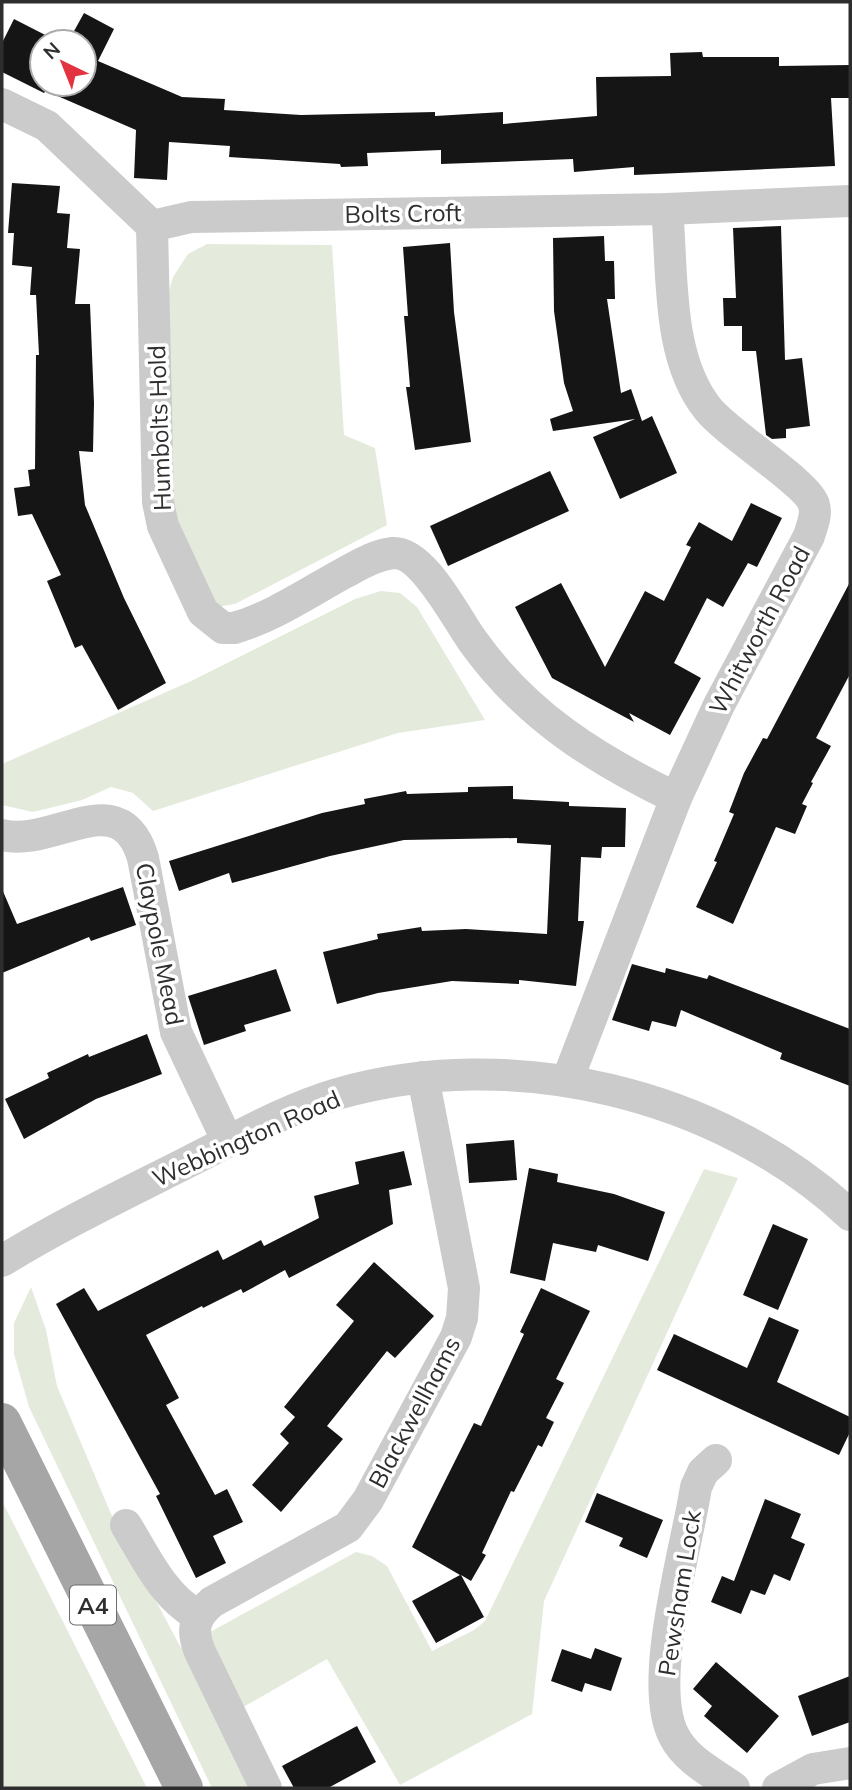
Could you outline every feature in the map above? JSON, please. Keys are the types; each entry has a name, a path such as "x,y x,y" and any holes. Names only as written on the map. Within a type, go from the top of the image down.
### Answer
{"main road":[{"name":"A4","path":"2,1422 184,1788"}],"street":[{"path":"2,104 47,126 152,226"},
{"name":"Bolts Croft","path":"152,226 191,216 667,209 850,201"},
{"name":"Whitworth Road","path":"567,1081 676,797 719,705 809,536 815,513 814,505 802,486 732,434 708,409 693,384 681,351 667,209"},
{"name":"Humbolts Hold","path":"152,226 158,502 171,547 203,612 223,628 234,628 370,559 397,553 406,555 423,569 473,642 518,696 560,733 590,754 676,797"},
{"name":"Claypole Mead","path":"2,835 35,836 103,819 120,822 135,836 143,858 177,1032 228,1142"},
{"name":"Webbington Road","path":"2,1261 45,1234 228,1142 336,1094 423,1077 493,1074 567,1081 667,1106 738,1136 802,1174 850,1215"},
{"name":"Blackwellhams","path":"198,1616 212,1602 348,1527 368,1500 456,1337 462,1318 464,1288 423,1077"},
{"name":"Pewsham Lock","path":"701,1466 666,1654 665,1708 673,1734 681,1747 734,1788"},
{"path":"126,1525 163,1585 178,1603 198,1616 194,1637 266,1788"},
{"path":"778,1788 813,1769 850,1763"}],"green space":[{"path":"207,244 332,245 344,435 375,448 387,525 235,604 217,607 168,506 171,387 167,297 173,277 188,254"},
{"path":"381,591 400,593 417,607 485,720 398,733 153,811 133,793 111,787 82,800 33,812 2,805 2,764 189,682 355,599"},
{"path":"704,1169 738,1178 544,1601 532,1714 400,1785 327,1659 219,1721 249,1788 212,1788 29,1407 14,1354 14,1323 31,1287 46,1330 57,1386 117,1528 181,1648 356,1552 372,1556 387,1566 432,1651 474,1630 485,1621"},
{"path":"2,1501 147,1788 2,1788"}],"building":[{"path":"84,13 114,29 98,61 98,28 76,28"},
{"path":"14,19 32,28 28,28 28,85 2,72 2,43"},
{"path":"702,52 703,57 779,57 779,66 850,65 850,98 831,98 835,166 634,175 634,167 574,172 573,159 441,164 441,150 367,153 368,166 341,167 340,164 229,157 230,146 169,142 167,180 134,178 136,130 62,98 98,98 98,61 182,97 225,99 224,110 301,115 435,112 435,116 503,112 503,124 597,116 596,77 671,76 670,53"},
{"path":"12,183 60,186 57,213 70,214 67,248 80,249 75,304 90,304 94,403 93,452 79,451 85,505 124,598 166,683 118,710 82,645 75,648 47,581 61,575 32,514 18,516 14,488 30,486 28,470 35,469 36,355 39,355 36,295 30,295 32,267 12,265 14,233 8,233"},
{"path":"781,226 785,360 802,358 810,426 786,429 786,438 772,439 766,435 756,351 742,351 742,326 724,326 723,298 736,298 733,228"},
{"path":"604,236 605,261 614,261 615,299 607,299 621,393 631,389 642,421 652,416 677,473 620,499 593,437 635,419 553,431 550,419 573,411 564,383 554,311 553,238"},
{"path":"450,243 454,312 471,442 415,450 406,387 410,387 404,316 408,316 403,247"},
{"path":"550,471 569,511 448,566 430,526"},
{"path":"751,503 782,518 757,567 748,563 723,607 707,598 674,663 701,678 670,735 629,713 634,722 552,678 515,607 561,583 605,667 645,591 664,601 691,547 686,545 699,522 732,541"},
{"path":"850,582 850,674 816,738 831,746 802,804 807,806 795,834 776,827 733,924 696,907 717,862 714,861 734,814 729,812 744,773 763,738 767,739"},
{"path":"513,786 513,799 569,802 569,806 626,808 625,847 602,847 601,858 581,857 578,921 584,921 576,986 519,980 519,984 452,981 378,993 337,1004 323,952 378,939 377,934 421,927 422,931 466,929 547,934 551,845 517,843 517,838 404,840 330,856 232,883 229,873 179,891 169,861 322,813 365,804 364,799 406,791 407,794 468,792 468,787"},
{"path":"123,887 136,925 91,941 89,937 2,973 2,889 17,924"},
{"path":"632,964 665,973 666,968 707,979 709,975 850,1029 850,1086 780,1059 782,1053 681,1010 676,1027 652,1021 649,1031 612,1020"},
{"path":"276,969 291,1011 244,1025 246,1031 204,1045 188,996"},
{"path":"147,1034 162,1074 96,1099 24,1139 5,1099 49,1078 47,1073 88,1054 89,1057"},
{"path":"514,1140 517,1180 469,1183 466,1144"},
{"path":"404,1151 412,1185 389,1190 393,1224 289,1278 285,1270 243,1293 241,1289 146,1335 179,1398 166,1405 215,1495 227,1489 243,1522 213,1536 226,1563 196,1578 156,1496 160,1494 56,1304 84,1288 98,1311 218,1250 223,1260 261,1240 264,1246 319,1218 314,1196 359,1184 355,1162"},
{"path":"529,1168 558,1174 557,1182 614,1194 665,1212 648,1261 598,1245 596,1252 553,1243 545,1281 510,1273"},
{"path":"773,1224 808,1239 778,1310 743,1295"},
{"path":"374,1262 434,1316 395,1358 387,1351 327,1426 343,1439 281,1512 252,1485 289,1443 280,1434 295,1417 284,1407 354,1321 336,1305"},
{"path":"541,1288 590,1311 556,1379 564,1383 546,1418 554,1422 542,1447 538,1445 514,1492 511,1491 482,1553 486,1555 471,1581 461,1575 484,1617 436,1643 412,1601 460,1575 412,1547 474,1423 481,1426 524,1334 520,1332"},
{"path":"769,1317 799,1330 777,1382 850,1417 850,1432 839,1455 657,1370 674,1334 747,1368"},
{"path":"597,1493 663,1520 647,1558 619,1546 623,1538 585,1522"},
{"path":"765,1499 801,1514 791,1538 805,1544 790,1581 774,1574 765,1595 751,1590 741,1614 711,1602 722,1576 734,1581"},
{"path":"595,1648 622,1658 611,1691 585,1683 582,1692 551,1681 562,1649 591,1659"},
{"path":"716,1662 779,1716 747,1753 704,1716 712,1706 693,1689"},
{"path":"850,1676 850,1722 812,1736 798,1696"},
{"path":"357,1726 376,1762 328,1788 294,1788 282,1766"}]}
